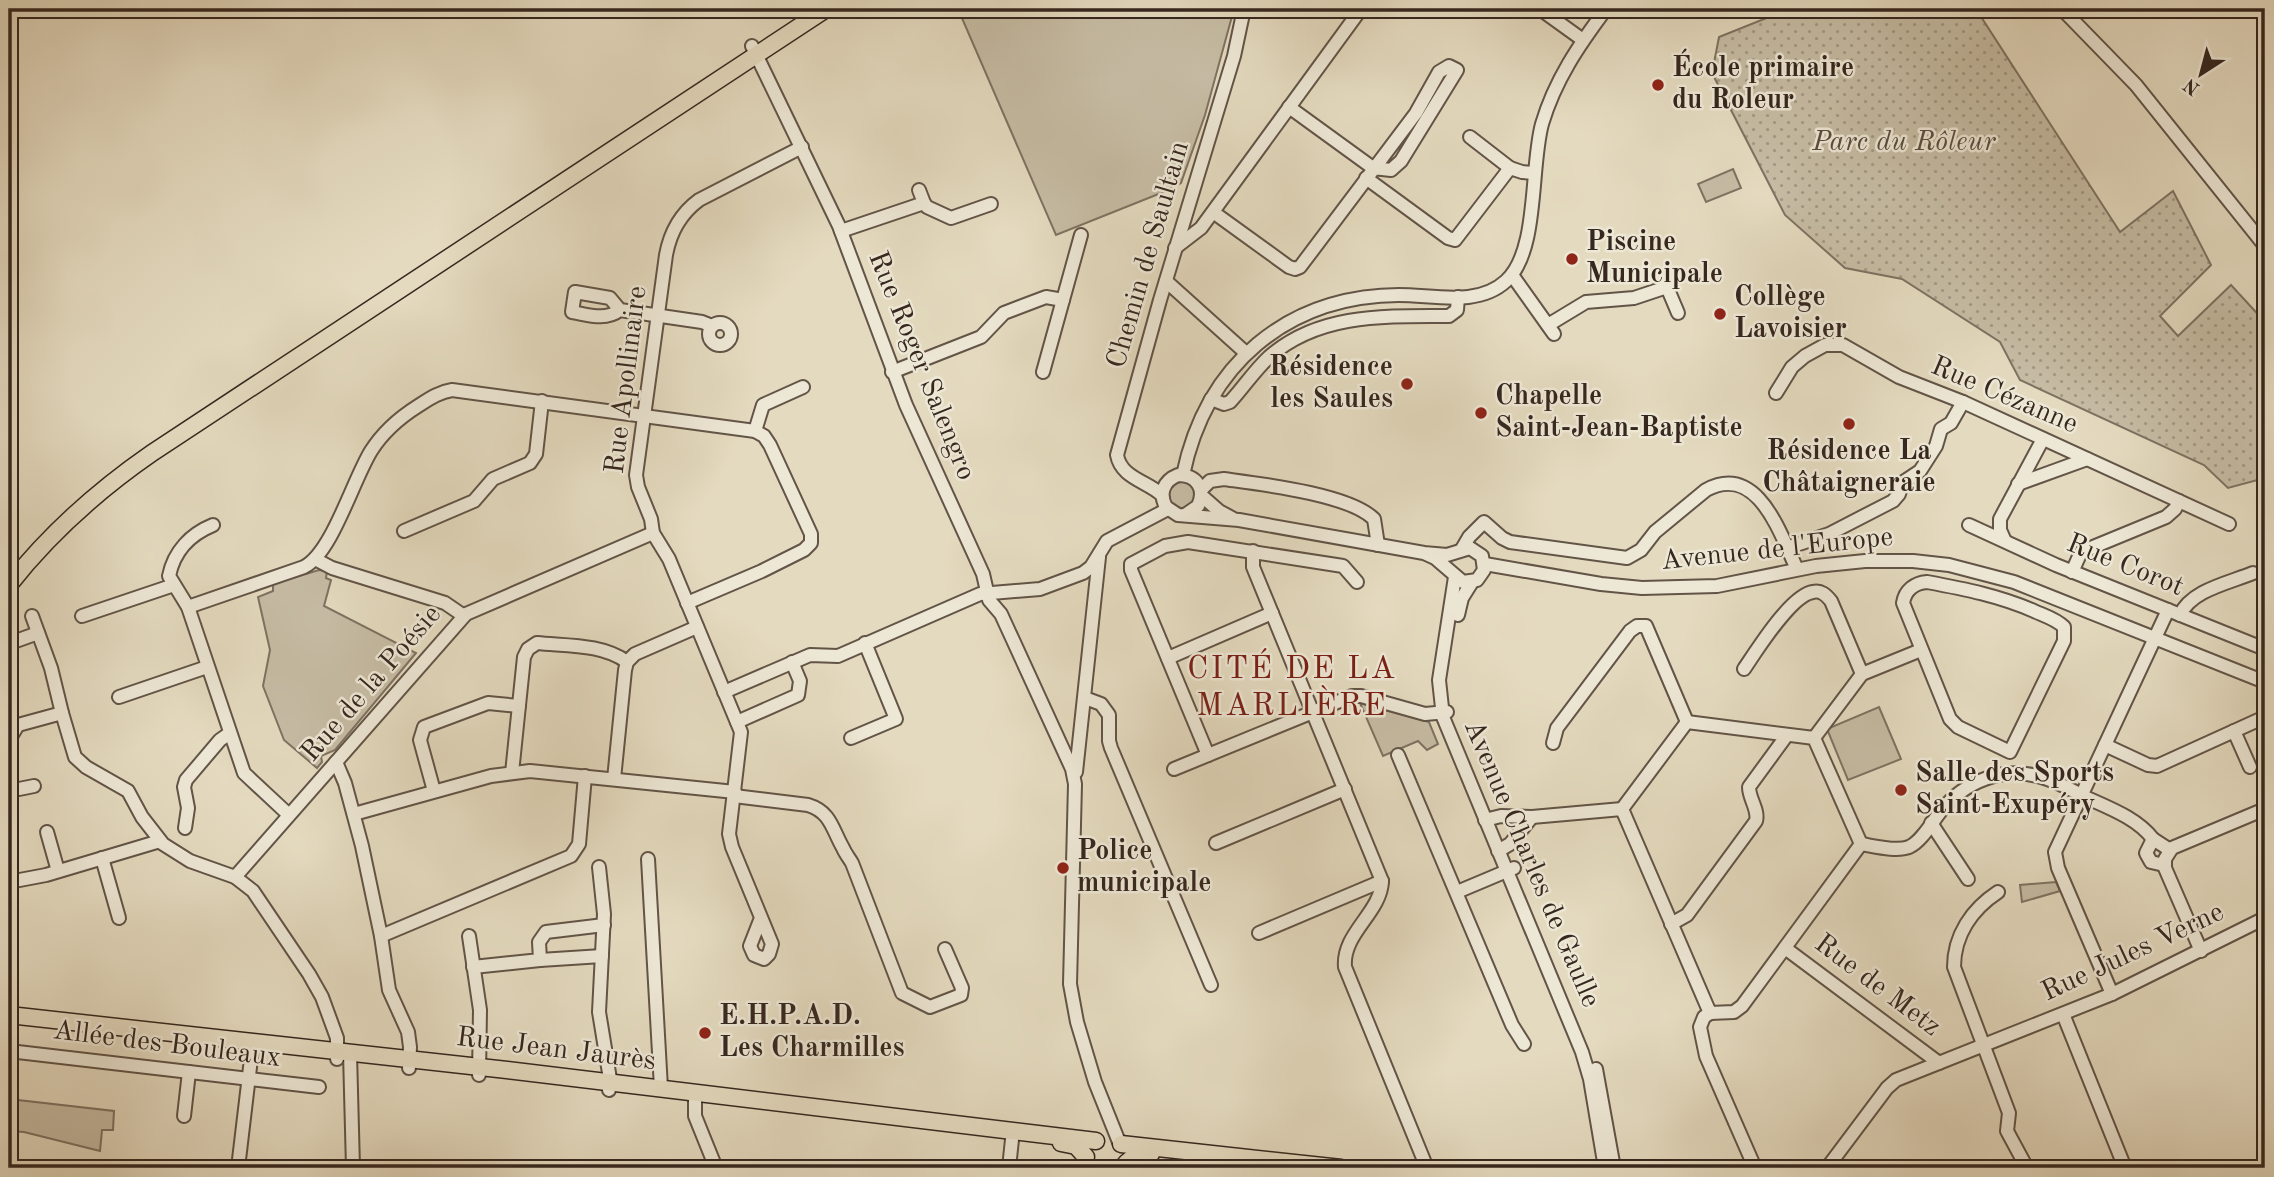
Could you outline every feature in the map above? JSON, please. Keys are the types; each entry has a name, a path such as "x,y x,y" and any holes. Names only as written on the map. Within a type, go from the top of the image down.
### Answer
{"main road":[{"path":"9,585 67,520 130,468 622,141 754,50 808,9"},
{"path":"754,50 826,9"},
{"name":"Rue Jean Jaurès","path":"9,1014 253,1046"},
{"name":"Rue Jean Jaurès","path":"9,1024 253,1046 1013,1133 1111,1138 1120,1143"},
{"name":"Rue Jean Jaurès","path":"609,1086 661,1088 695,1096"},
{"name":"Rue Jean Jaurès","path":"1013,1133 1072,1144 1088,1163"},
{"path":"1088,1163 1089,1147 1098,1139"},
{"path":"1120,1143 1126,1153 1125,1166"},
{"path":"1120,1143 1341,1168"},
{"path":"1125,1166 1135,1155 1142,1153 1270,1168"}],"street":[{"name":"Chemin de Saultain","path":"1162,495 1126,471 1116,455 1175,248 1232,63 1244,9"},
{"path":"1175,248 1196,234 1361,9"},
{"path":"1540,9 1583,40"},
{"path":"1183,475 1192,442 1211,399 1225,377 1246,353 1271,333 1321,307 1365,297 1458,297 1490,292 1513,275 1525,248 1540,133 1552,95 1566,67 1606,9"},
{"path":"2062,9 2127,76 2265,246"},
{"name":"Rue Roger Salengro","path":"754,50 841,231 912,421 980,568 986,593 997,610"},
{"path":"1213,212 1289,267 1297,268 1416,113 1439,72 1447,66 1454,67 1456,74 1399,165 1391,170 1370,173"},
{"path":"1289,107 1448,238 1455,240 1510,168"},
{"path":"1471,137 1510,168 1534,173"},
{"name":"Rue Apollinaire","path":"761,918 730,838 742,740 737,722 664,550 653,533 651,519 636,479 670,240 686,211 699,200 802,147"},
{"path":"919,190 928,207 951,218 991,204"},
{"path":"841,231 923,202"},
{"path":"1043,372 1081,235"},
{"path":"1513,275 1551,330 1586,302 1634,298 1667,287 1678,313"},
{"path":"1166,281 1246,353"},
{"path":"892,372 981,337 1004,313 1046,297 1063,300"},
{"path":"1211,399 1221,403 1230,402 1272,355 1287,344 1327,326 1367,317 1449,316 1457,310 1458,297"},
{"path":"1321,307 1327,326"},
{"path":"620,310 702,322 712,326"},
{"name":"Rue Cézanne","path":"1776,393 1792,367 1801,359 1820,347 1833,344 1853,350 1910,382 1963,401 2229,524"},
{"path":"755,431 763,405 803,387"},
{"path":"188,607 304,567 316,559 332,533 369,455 384,433 403,415 439,394 452,390 755,431 764,436 811,534 811,543 804,550 762,571 687,603"},
{"path":"404,531 474,500 493,479 532,461 536,454 542,401"},
{"path":"1787,548 1829,534 1892,501 1899,494 1902,483 1920,471 1936,446 1941,429 1952,421 1963,401"},
{"path":"2004,539 1999,522 2043,439"},
{"path":"2018,484 2087,459"},
{"path":"1239,520 1219,511 1201,493 1192,478 1183,475 1169,480 1163,487 1162,495 1168,509 1178,515 1239,520 1424,553 1447,555 1471,548 1478,551 1485,564 1481,576 1472,582 1463,582 1424,553"},
{"path":"1185,514 1197,508 1201,493 1213,480 1224,479 1340,501 1359,508 1374,519 1378,545"},
{"path":"1453,574 1451,560 1485,522 1506,540 1527,546 1539,544 1619,559 1631,557 1641,550 1655,532 1706,490 1731,485 1742,485 1752,492 1773,520 1797,569"},
{"path":"2072,572 2081,552 2166,517 2179,501"},
{"path":"724,692 814,654 838,656 986,593 1040,589 1083,573 1091,567 1104,544 1111,538 1168,509"},
{"path":"214,525 196,533 183,546 169,576 188,607 246,776 289,815"},
{"name":"Rue Corot","path":"1969,525 2072,572 2265,649"},
{"name":"Rue de la Poésie","path":"235,877 464,617 479,607 653,533"},
{"path":"1208,755 1130,566 1160,548 1176,543 1200,543 1343,566 1357,582"},
{"path":"1523,570 1527,546"},
{"path":"1253,551 1253,567 1382,881 1378,895 1348,946 1344,961 1346,973 1427,1168"},
{"path":"1098,554 1075,784 1070,984 1077,1022 1107,1116 1120,1143"},
{"path":"316,559 332,568 445,603 464,617"},
{"name":"Avenue de l'Europe","path":"1485,564 1610,585 1665,588 1727,584 1797,569 1873,560 1949,565 2014,582 2265,682"},
{"path":"1083,573 1093,577 1095,583"},
{"path":"2112,994 2055,860 2057,843 2156,637 2174,612 2193,597 2253,573"},
{"name":"Avenue Charles de Gaulle","path":"1453,574 1439,680 1446,712 1489,819 1592,1056 1600,1084 1614,1168"},
{"name":"Avenue Charles de Gaulle","path":"1446,712 1450,656 1461,602 1472,582"},
{"path":"2010,752 1952,722 1903,603 1909,590 1923,582 2006,600 2062,624 2065,630 2064,641 2010,752 2016,773"},
{"path":"82,616 174,585"},
{"path":"997,610 1006,598 1017,591"},
{"path":"1744,668 1796,601 1808,593 1816,592 1824,594 1831,601 1862,674"},
{"path":"970,599 981,600 997,610 1062,746 1075,784"},
{"path":"1168,658 1272,613"},
{"path":"32,616 52,673 75,757 86,767 128,791 142,817 160,841 190,861 235,877 253,891 316,985 343,1056 353,1168"},
{"path":"1553,743 1557,728 1630,631 1637,626 1646,626 1687,722"},
{"path":"614,779 627,662 638,653 697,627"},
{"path":"13,642 38,633"},
{"path":"512,773 525,654 535,643 604,650 627,662"},
{"path":"851,738 896,719 865,643"},
{"path":"1814,738 1862,674 1921,650"},
{"path":"737,722 798,695 800,681 792,662"},
{"path":"119,697 207,667"},
{"path":"1174,769 1358,695 1422,714 1446,712"},
{"path":"1085,698 1101,704 1109,715 1109,744 1211,985"},
{"path":"434,791 420,740 424,727 488,703 519,706"},
{"path":"9,740 13,730 22,724 62,713"},
{"path":"2105,745 2154,766 2265,717"},
{"path":"1687,722 1814,738"},
{"path":"1489,819 1622,809 1687,722"},
{"path":"2234,731 2250,767"},
{"path":"185,828 188,808 184,787 186,780 220,740 230,733"},
{"path":"1671,923 1688,913 1756,821 1757,815 1749,787 1787,735"},
{"path":"1814,738 1861,844"},
{"path":"1062,746 1070,748 1078,744"},
{"path":"1398,755 1512,1024 1524,1044"},
{"path":"336,762 354,814 381,936 388,990 406,1027 410,1063"},
{"path":"354,814 484,777 543,771 808,805 819,809 828,817 852,863 902,993 930,1007 961,995 962,988 946,949"},
{"path":"1861,844 1905,848 1915,843 1950,800 1968,786 1992,776 2016,773 2046,778 2132,820 2170,850"},
{"path":"381,936 571,856 579,840 585,776"},
{"path":"9,788 34,786"},
{"path":"1216,843 1345,789"},
{"path":"1622,809 1710,1013"},
{"path":"2201,951 2164,865 2166,856 2170,850 2265,809 2265,816"},
{"path":"1502,849 1532,817"},
{"path":"1931,823 1968,879"},
{"path":"47,832 58,871"},
{"path":"2153,839 2146,853 2148,859 2164,865"},
{"path":"9,882 58,871 160,841"},
{"path":"1755,1168 1706,1056 1700,1027 1704,1017 1710,1013 1739,1009 1861,844"},
{"path":"102,858 119,918"},
{"path":"648,859 661,1088"},
{"path":"599,867 604,925 599,1012 609,1086"},
{"path":"1457,892 1511,869"},
{"name":"Avenue Charles de Gaulle","path":"1511,869 1584,1058 1605,1168"},
{"path":"1259,933 1382,881"},
{"path":"1998,892 1983,903 1968,920 1958,941 1954,962 1956,976 2009,1113 2007,1131 2028,1168"},
{"name":"Rue Jules Verne","path":"1827,1168 1893,1082 2112,994 2265,918"},
{"path":"540,960 539,942 546,932 604,925"},
{"path":"470,936 480,1010 480,1071"},
{"name":"Rue de Metz","path":"1785,948 1939,1063"},
{"path":"473,967 602,956"},
{"path":"2063,1014 2125,1168"},
{"path":"238,1168 253,1046"},
{"name":"Allée des Bouleaux","path":"9,1051 319,1087"},
{"path":"184,1116 189,1072"},
{"path":"695,1096 695,1116 716,1168"},
{"path":"1098,1139 1107,1128 1107,1116"},
{"path":"1009,1168 1013,1133"}],"green space":[{"path":"958,9 1234,9 1205,115 1181,183 1056,235"},
{"name":"Parc du Rôleur","path":"1789,9 1976,9 2120,232 2173,191 2211,265 2160,316 2178,336 2231,285 2265,322 2265,478 2228,488 2204,465 2020,380 2000,342 1902,279 1845,268 1785,215 1712,73 1719,37"},
{"path":"1733,169 1741,188 1706,202 1698,184"},
{"path":"1182,482 1191,486 1195,495 1191,504 1182,508 1173,504 1169,495 1173,486"},
{"path":"319,570 327,571 326,578 331,580 324,606 416,653 335,750 321,756 322,762 317,768 284,740 263,686 270,650 258,597 273,591 273,584"},
{"path":"1360,703 1429,722 1438,744 1427,750 1418,741 1383,756"},
{"path":"1879,707 1901,759 1848,780 1827,729"},
{"path":"2056,882 2060,891 2022,902 2020,885"},
{"path":"9,1099 114,1111 113,1130 102,1130 100,1151 24,1132 9,1131"}],"place":[{"name":"École primaire du Roleur","path":"1658,85"},
{"name":"Piscine Municipale","path":"1572,259"},
{"name":"Collège Lavoisier","path":"1720,314"},
{"name":"Résidence les Saules","path":"1407,384"},
{"name":"Chapelle Saint-Jean-Baptiste","path":"1481,413"},
{"name":"Résidence La Châtaigneraie","path":"1849,424"},
{"name":"Salle des Sports Saint-Exupéry","path":"1901,790"},
{"name":"Police municipale","path":"1063,868"},
{"name":"E.H.P.A.D. Les Charmilles","path":"705,1033"}],"district":[{"name":"CITÉ DE LA MARLIÈRE","path":"1292,688"}]}
